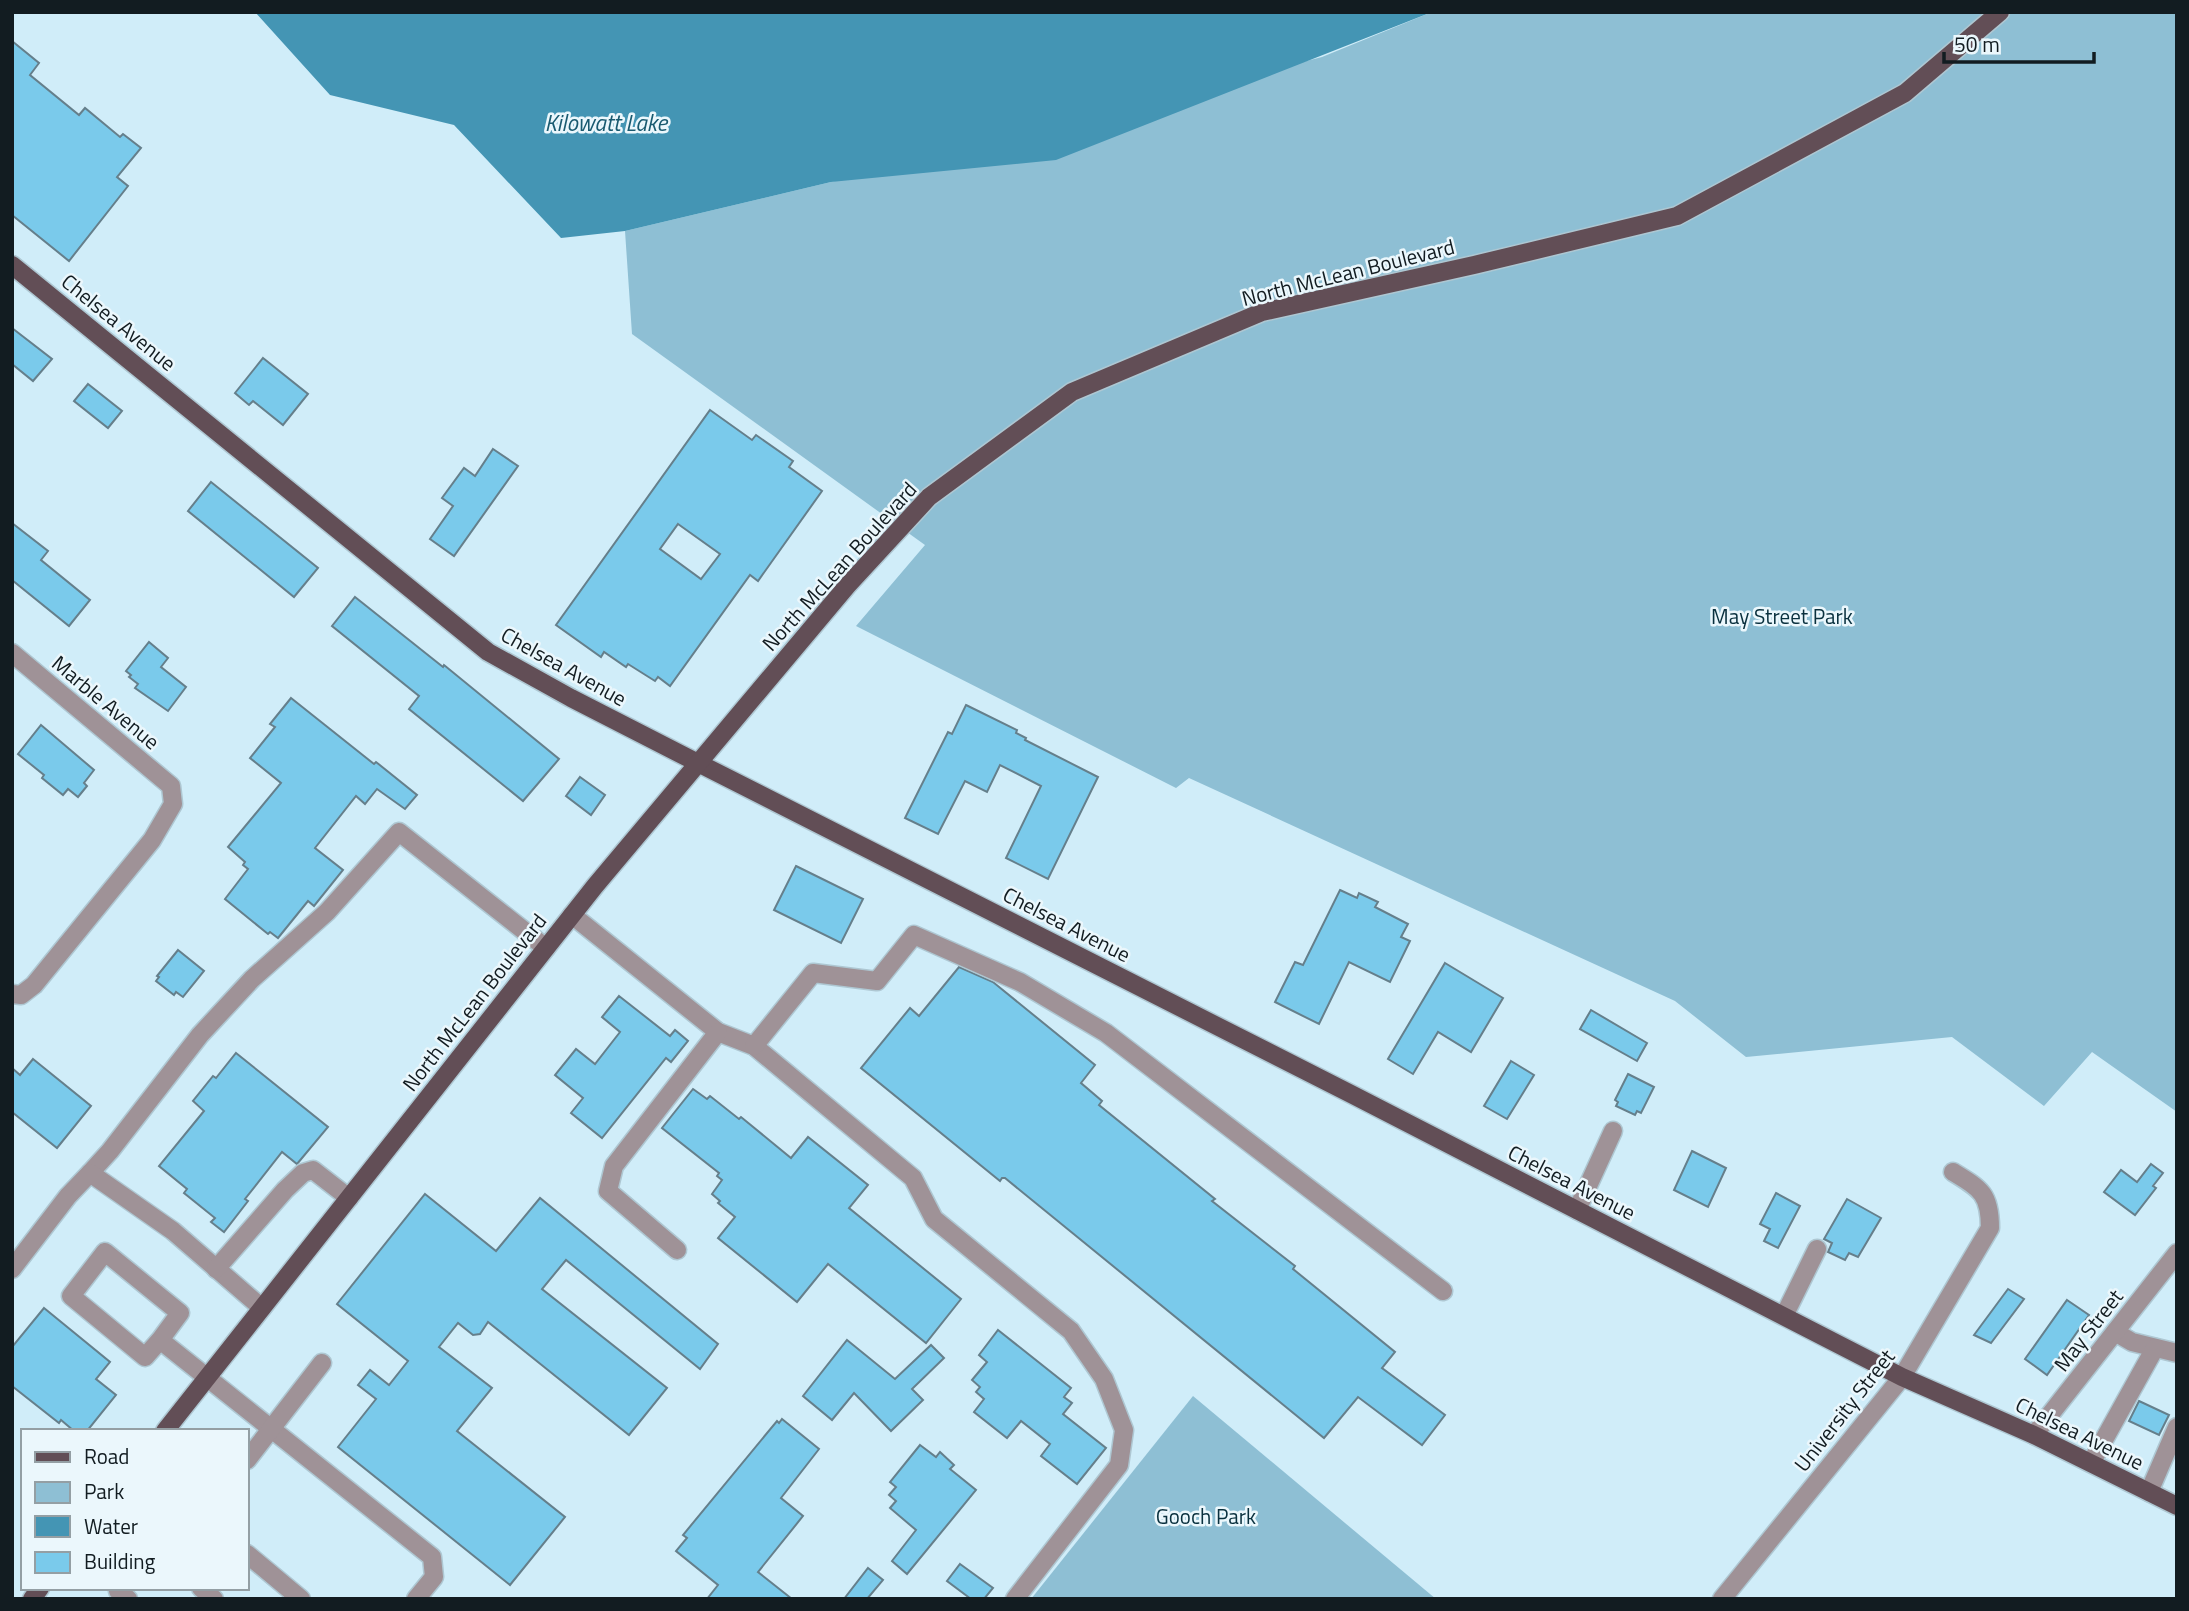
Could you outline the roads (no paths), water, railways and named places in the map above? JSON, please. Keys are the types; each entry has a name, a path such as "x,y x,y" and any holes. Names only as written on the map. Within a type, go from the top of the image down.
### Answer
{"main road":[{"name":"North McLean Boulevard","path":"167,1429 572,915 847,586 929,497 1072,392 1262,312 1677,216 1905,93 2000,12"},
{"name":"Chelsea Avenue","path":"12,265 488,652 571,698 1902,1377 2034,1435 2177,1506"}],"street":[{"name":"Marble Avenue","path":"12,653 171,786 173,804 152,841 34,985 21,995 12,994"},
{"path":"12,1269 68,1196 110,1151 200,1035 252,979 327,912 399,832 546,948"},
{"path":"572,915 718,1032 754,1046 913,1178 934,1219 1071,1331 1104,1379 1124,1430 1119,1465 1015,1599"},
{"path":"754,1046 813,973 877,981 914,935 1020,982 1105,1033 1443,1291"},
{"path":"677,1250 608,1191 614,1166 718,1032"},
{"path":"1577,1210 1614,1131"},
{"path":"216,1269 303,1173 313,1170 349,1198"},
{"name":"University Street","path":"1722,1599 1902,1377 1990,1228 1986,1197 1953,1172"},
{"path":"90,1173 173,1231 261,1308"},
{"path":"1784,1316 1816,1250"},
{"path":"105,1252 180,1313 160,1340 145,1357 71,1296 105,1252"},
{"name":"May Street","path":"2034,1435 2177,1253"},
{"path":"2115,1332 2132,1342 2177,1353"},
{"path":"160,1340 432,1557 434,1577 416,1599"},
{"path":"2091,1463 2155,1348"},
{"path":"248,1459 322,1363"},
{"path":"2149,1492 2177,1427"},
{"path":"248,1555 301,1599"}],"water":[{"name":"Kilowatt Lake","path":"255,12 1432,12 1056,160 831,182 625,231 561,238 454,125 330,95"}],"park label":[{"name":"May Street Park","path":"1782,616"},
{"name":"Gooch Park","path":"1206,1516"}]}
